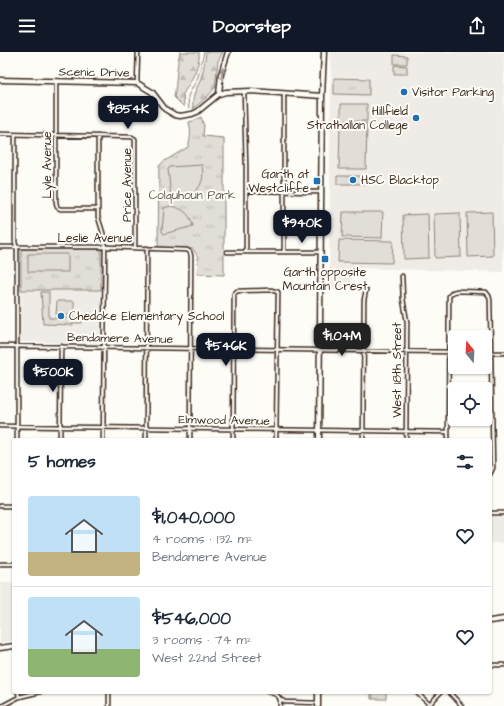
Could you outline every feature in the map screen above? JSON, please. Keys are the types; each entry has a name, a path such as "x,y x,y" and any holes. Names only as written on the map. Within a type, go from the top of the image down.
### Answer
{"main road":[{"path":"228,52 221,74 219,94 244,91 322,96"},
{"path":"319,438 322,96 324,52"},
{"name":"Scenic Drive","path":"0,80 138,83 152,92 165,110 180,116 197,112 219,94"},
{"path":"492,621 504,619"},
{"path":"0,648 12,646"},
{"path":"318,694 318,705"}],"street":[{"path":"138,52 138,83"},
{"name":"Lyle Avenue","path":"56,81 57,207 60,209 97,209"},
{"path":"244,91 246,252"},
{"path":"284,94 284,252"},
{"name":"Price Avenue","path":"0,134 132,137 136,139 136,247"},
{"path":"15,135 15,242 17,247 17,438"},
{"path":"98,136 97,209 105,247 103,438"},
{"path":"246,191 321,192"},
{"name":"Leslie Avenue","path":"0,247 136,247 187,250 190,252 191,256 190,348"},
{"path":"146,438 147,248"},
{"path":"227,252 321,252"},
{"name":"West 18th Street","path":"402,276 403,299 407,322 406,438"},
{"path":"233,438 234,294 237,291 271,290 278,292 276,438"},
{"path":"363,438 364,300 366,290"},
{"path":"448,330 449,296 453,292 483,291 489,296 490,330"},
{"name":"Bendamere Avenue","path":"0,346 448,352"},
{"path":"60,438 61,346"},
{"path":"190,348 190,438"},
{"path":"492,353 504,353"},
{"path":"448,374 448,438"},
{"path":"491,374 492,438"},
{"name":"Elmwood Avenue","path":"0,426 448,432"},
{"path":"0,506 12,506"},
{"path":"492,513 504,513"},
{"path":"0,564 12,564"},
{"path":"492,665 504,665"},
{"path":"2,706 19,697 32,694"},
{"path":"109,694 109,706"},
{"path":"274,694 280,699 288,702 318,705"},
{"path":"418,694 429,705 439,694"},
{"path":"451,694 462,706"},
{"path":"280,699 280,706"}],"shaded area":[{"name":"Hillfield Strathallan College","path":"331,52 504,52 503,272 352,268 351,290 329,290"},
{"name":"Chedoke Elementary School","path":"21,290 101,290 100,344 20,342"},
{"path":"492,516 504,516 504,543 492,543"},
{"path":"0,583 12,583 12,641 0,643"}],"green space":[{"path":"180,52 199,52 197,68 183,94 184,107 174,97"},
{"path":"206,52 223,52 218,61 215,88 193,109 193,97 200,81"},
{"path":"394,55 407,56 407,64 394,64"},
{"path":"394,65 407,66 407,74 394,74"},
{"path":"334,78 369,79 369,95 334,94"},
{"path":"341,104 367,104 367,121 341,121"},
{"name":"Colquhoun Park","path":"201,117 204,126 203,136 224,138 224,275 197,274 198,257 193,249 158,247 159,166 188,147 190,140 189,122"},
{"path":"340,122 367,123 366,169 339,169"},
{"path":"202,165 202,180 197,190 186,196 171,197 168,169 170,167"},
{"name":"HSC Blacktop","path":"337,176 369,176 369,184 337,184"},
{"path":"170,206 179,208 185,212 190,218 193,226 164,234 162,232 164,208"},
{"path":"343,212 383,212 382,238 342,237"},
{"path":"492,212 493,256 468,257 467,213"},
{"path":"460,213 461,257 435,258 434,214"},
{"path":"428,214 429,258 404,259 403,215"},
{"path":"339,240 393,241 392,263 338,262"},
{"path":"21,249 101,249 101,290 21,290"},
{"path":"28,254 68,254 68,272 28,272"},
{"path":"41,292 49,292 49,318 82,318 82,323 73,323 73,325 43,324"},
{"path":"57,301 74,301 74,315 56,315"},
{"path":"371,694 386,694 386,699 371,699"}],"waterway":[{"path":"189,109 188,96 198,77 204,52"}],"place":[{"name":"Visitor Parking","path":"404,92"},
{"name":"Hillfield Strathallan College","path":"416,118"},
{"name":"HSC Blacktop","path":"353,180"},
{"name":"Garth at Westcliffe","path":"317,181"},
{"name":"Garth opposite Mountain Crest","path":"325,259"},
{"name":"Chedoke Elementary School","path":"61,316"}]}
